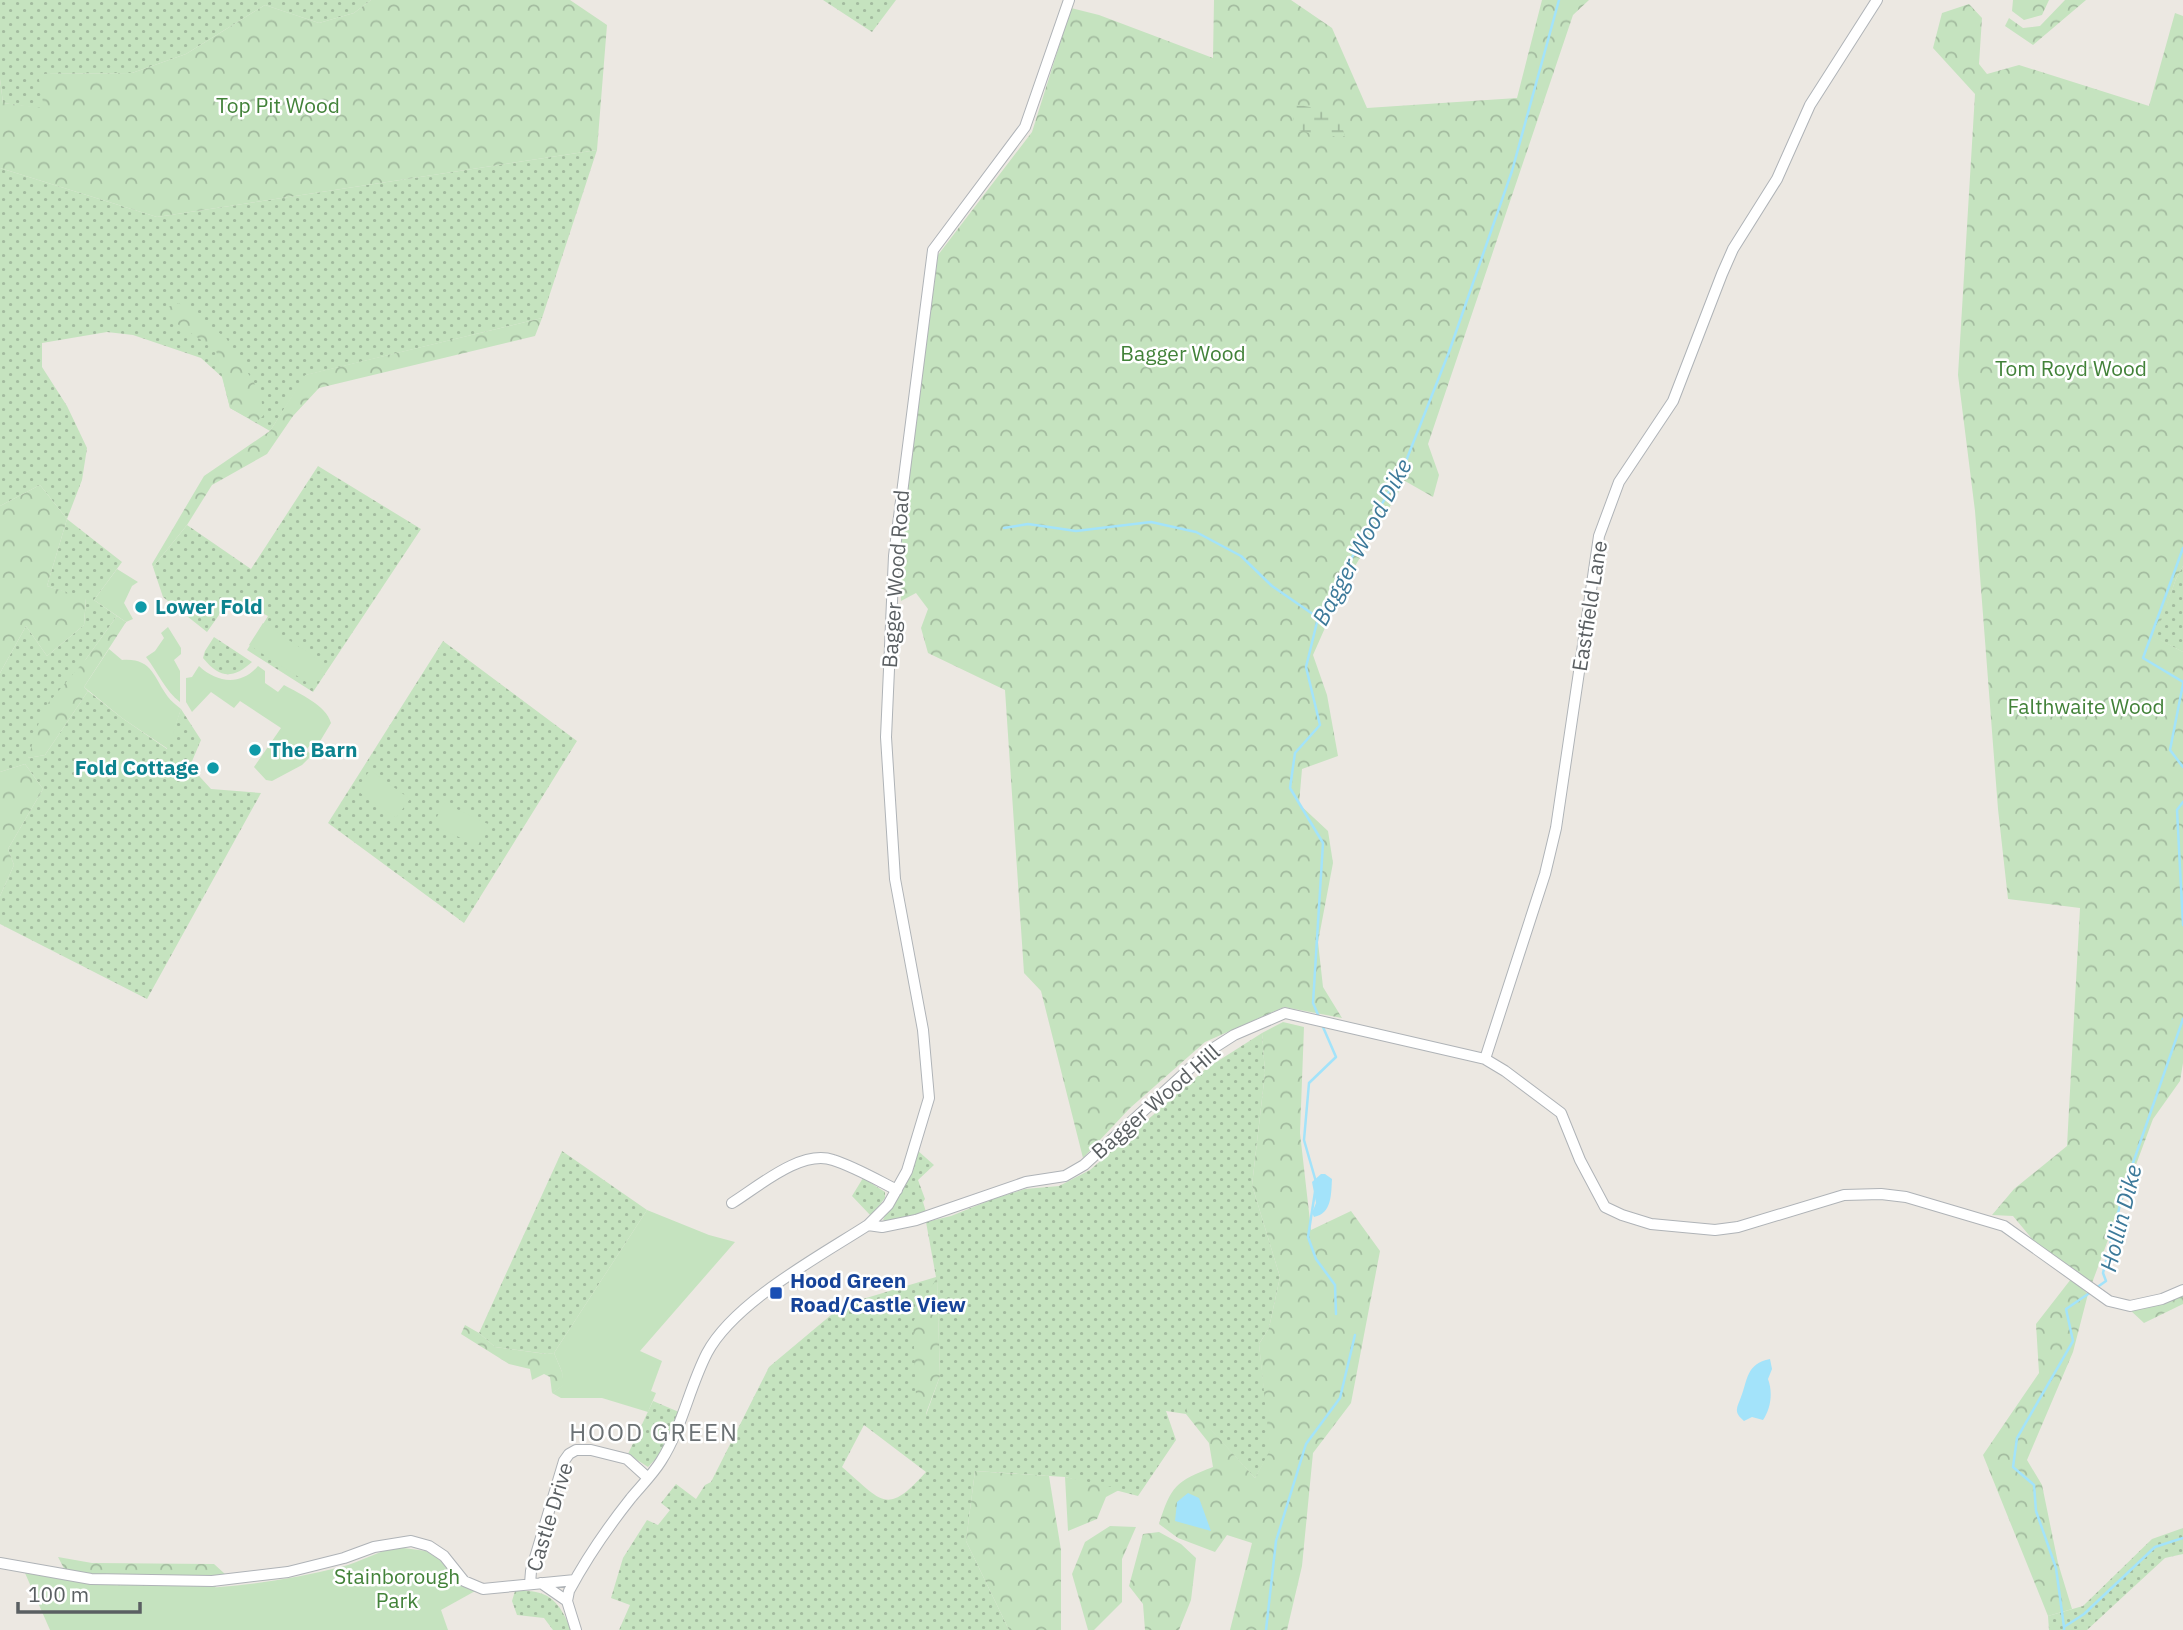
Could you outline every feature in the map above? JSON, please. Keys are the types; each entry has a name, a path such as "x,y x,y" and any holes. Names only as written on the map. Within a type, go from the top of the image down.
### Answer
{"street":[{"name":"Bagger Wood Road","path":"869,1225 888,1205 907,1171 927,1107 929,1091 923,1030 895,878 886,737 894,556 933,250 1025,127 1069,0"},
{"name":"Eastfield Lane","path":"1485,1059 1545,874 1556,828 1599,536 1619,482 1673,401 1728,261 1777,179 1810,105 1877,0"},
{"name":"Bagger Wood Hill","path":"869,1225 882,1227 916,1220 1026,1182 1065,1177 1084,1164 1209,1051 1234,1035 1285,1013 1485,1059 1560,1113 1580,1160 1605,1207 1651,1224 1716,1230 1738,1227 1844,1195 1881,1194 1906,1197 2004,1226 2109,1301 2130,1306 2162,1299 2183,1290"},
{"path":"732,1203 790,1166 820,1158 833,1160 897,1189"},
{"path":"576,1630 567,1601 569,1591 629,1500 667,1452 685,1413 706,1355 715,1340 741,1313 765,1294 869,1225"},
{"name":"Castle Drive","path":"536,1584 531,1571 564,1461 569,1454 582,1449 627,1460 648,1478"},
{"path":"0,1563 91,1579 212,1581 288,1572 344,1558 374,1547 411,1541 429,1546 444,1556 464,1581 483,1589 575,1580"},
{"path":"536,1584 567,1601"}],"green space":[{"path":"0,0 371,0 354,13 319,23 265,5 186,54 132,73 39,74 45,109 3,103 0,79"},
{"name":"Top Pit Wood","path":"371,0 570,0 607,25 597,150 157,217 0,168 0,79 3,103 44,108 38,74 132,73 186,54 265,5 319,23 354,13"},
{"path":"823,0 896,0 872,32"},
{"name":"Bagger Wood","path":"1214,0 1291,0 1332,28 1367,108 1517,98 1542,0 1589,0 1573,15 1428,444 1439,475 1433,497 1405,481 1344,585 1313,655 1327,695 1338,756 1302,769 1299,804 1328,831 1333,863 1318,942 1323,987 1342,1018 1284,1007 1205,1042 1130,1108 1083,1158 1041,991 1024,973 1005,690 928,653 921,628 928,609 916,593 901,601 899,557 938,255 1032,132 1071,8 1099,15 1213,58"},
{"path":"2013,0 2049,0 2042,15 2024,20 2012,11"},
{"path":"2065,0 2086,0 2033,45 2005,26 2009,18 2023,28 2040,26"},
{"path":"1969,4 1982,18 1979,64 1987,74 2019,65 2149,106 2175,13 2183,16 2183,566 2155,637 2183,652 2183,1063 2180,1081 2153,1119 2092,1283 2033,1240 2013,1216 1992,1215 2014,1189 2067,1146 2080,908 2008,899 1998,809 1975,511 1958,375 1975,94 1933,48 1942,13"},
{"path":"1293,104 1337,112 1345,136 1318,136 1293,128"},
{"path":"597,150 542,318 306,375 270,431 230,408 222,377 201,358 133,335 107,332 42,343 42,367 67,406 87,448 82,480 67,519 40,485 0,506 0,168 157,217"},
{"path":"179,303 226,338 261,394 263,416 256,422 230,408 216,350 173,321 168,307"},
{"path":"542,318 535,336 319,388 293,416 267,454 212,485 187,525 153,567 152,564 204,476 270,431 305,375"},
{"path":"318,466 421,529 313,692 247,650 268,616 231,598 207,632 163,597 153,567 187,525 251,569"},
{"path":"40,485 67,519 47,586 86,598 84,625 47,656 26,626 0,673 0,506"},
{"path":"67,519 122,562 94,600 117,616 86,659 28,758 45,755 88,691 167,749 181,709 201,740 190,766 211,789 261,793 147,999 0,924 0,896 14,865 8,849 43,789 25,764 0,772 0,673 26,626 47,656 84,625 86,599 47,586"},
{"path":"2183,566 2183,652 2154,637"},
{"path":"117,569 138,582 132,586 124,603 133,619 126,622 94,600"},
{"path":"117,616 126,622 84,687 88,691 45,755 28,758 43,709 86,659"},
{"path":"263,623 325,664 311,685 249,645"},
{"path":"168,627 181,648 181,654 174,660 180,671 180,702 166,687 146,657 155,651 164,638 161,633"},
{"path":"214,637 252,662 233,674 215,670 203,658"},
{"path":"443,641 577,741 464,923 328,823"},
{"path":"109,649 122,660 140,662 151,670 168,697 181,709 168,749 122,718 84,687"},
{"path":"199,666 213,676 229,680 244,677 258,666 265,671 265,683 278,692 284,685 318,705 331,723 316,748 311,744 306,750 312,755 302,765 272,781 266,780 254,767 281,728 240,701 234,708 211,692 192,712 186,702 186,678 192,677"},
{"path":"25,764 43,789 8,849 14,865 0,896 0,772"},
{"path":"370,770 410,799 396,818 356,790"},
{"path":"444,803 488,824 478,846 433,825"},
{"path":"1283,1022 1304,1027 1300,1133 1311,1230 1351,1211 1380,1251 1351,1403 1313,1453 1302,1566 1287,1630 1230,1630 1252,1543 1227,1535 1215,1552 1178,1538 1159,1524 1167,1501 1177,1487 1191,1476 1213,1467 1209,1443 1186,1414 1186,1402 1255,1478 1270,1450 1259,1344 1269,1328 1280,1277 1252,1185 1265,1073 1262,1033"},
{"path":"1262,1033 1265,1073 1252,1185 1280,1277 1269,1328 1259,1344 1271,1450 1255,1478 1186,1403 1186,1414 1166,1411 1176,1440 1138,1496 1065,1477 975,1471 966,1541 1009,1630 619,1630 630,1605 611,1598 623,1558 647,1520 658,1525 670,1510 661,1503 676,1484 696,1499 705,1485 711,1482 769,1367 843,1305 936,1277 926,1222 951,1216 1025,1189 1059,1186 1090,1170 1207,1068","holes":["937,1279 940,1376 926,1415","864,1425 926,1472 902,1495 884,1499 866,1488 842,1467"]},
{"path":"917,1150 934,1165 918,1180 925,1199 923,1202 926,1212 888,1222 883,1220"},
{"path":"562,1151 647,1210 554,1353 495,1347 479,1333"},
{"path":"863,1178 885,1192 885,1198 871,1216 852,1196"},
{"path":"647,1210 709,1235 735,1242 640,1351 662,1361 651,1391 656,1393 648,1412 602,1398 561,1398 552,1393 563,1385 562,1372 554,1353"},
{"path":"937,1277 940,1376 925,1416 916,1396 913,1322"},
{"path":"2071,1279 2088,1294 2073,1352 2027,1460 2042,1485 2058,1563 2072,1609 2048,1616 1983,1455 2039,1373 2036,1324"},
{"path":"2183,1294 2183,1304 2144,1323 2130,1310"},
{"path":"465,1325 495,1347 554,1353 564,1385 552,1393 550,1377 544,1374 532,1380 530,1369 509,1364 461,1334"},
{"path":"653,1401 679,1412 662,1452 648,1467 628,1454"},
{"path":"975,1471 1049,1476 1061,1550 1061,1630 1009,1630 966,1541"},
{"path":"1065,1477 1121,1489 1106,1497 1097,1519 1068,1531"},
{"path":"1110,1526 1136,1527 1122,1559 1122,1602 1094,1630 1088,1630 1072,1574 1085,1542"},
{"path":"2183,1528 2183,1554 2165,1558 2087,1630 2049,1630 2048,1616 2083,1606 2152,1539"},
{"path":"1159,1532 1181,1544 1196,1558 1191,1600 1179,1630 1145,1630 1143,1604 1129,1586 1143,1534"},
{"name":"Stainborough Park","path":"396,1547 426,1551 440,1560 461,1586 477,1590 441,1610 448,1630 50,1630 25,1573 138,1587 225,1587 272,1581 348,1565"},
{"path":"58,1557 92,1563 214,1564 225,1574 209,1596 70,1580"},
{"path":"515,1591 536,1592 551,1598 562,1611 571,1630 553,1630 544,1618 517,1615 512,1601"}],"water":[{"path":"1321,1174 1332,1179 1331,1197 1324,1212 1314,1217 1312,1213 1316,1203 1312,1182"},
{"path":"1770,1359 1772,1369 1768,1379 1771,1395 1768,1410 1763,1420 1752,1417 1744,1421 1737,1410 1749,1373 1762,1361"},
{"path":"1188,1493 1199,1498 1211,1531 1175,1521 1177,1502"}],"waterway":[{"name":"Bagger Wood Dike","path":"1319,1017 1313,1003 1323,843 1290,788 1295,753 1320,725 1306,667 1318,618 1406,461 1449,352 1512,171 1559,0"},
{"path":"1004,528 1028,524 1076,531 1151,522 1196,532 1241,556 1272,586 1317,617"},
{"name":"Hollin Dike","path":"2183,548 2143,658 2183,682"},
{"name":"Hollin Dike","path":"2183,684 2170,750 2183,767"},
{"name":"Hollin Dike","path":"2183,802 2177,810 2183,925"},
{"name":"Hollin Dike","path":"2096,1288 2106,1281 2103,1273 2124,1189 2183,1019"},
{"name":"Bagger Wood Dike","path":"1316,1182 1304,1140 1309,1083 1336,1057 1323,1027"},
{"name":"Bagger Wood Dike","path":"1315,1192 1308,1237 1316,1259 1335,1285 1336,1314"},
{"name":"Hollin Dike","path":"2064,1627 2056,1568 2036,1511 2034,1485 2013,1467 2017,1438 2073,1341 2066,1309 2091,1292"},
{"name":"Bagger Wood Dike","path":"1266,1630 1276,1541 1306,1444 1340,1398 1355,1335"},
{"path":"2064,1630 2064,1627 2084,1614 2155,1547 2183,1538"}],"place":[{"name":"Lower Fold","path":"141,607"},
{"name":"The Barn","path":"255,750"},
{"name":"Fold Cottage","path":"213,768"},
{"name":"Hood Green Road/Castle View","path":"776,1293"}],"district":[{"name":"HOOD GREEN","path":"654,1433"}],"park label":[{"name":"Tom Royd Wood","path":"2071,369"},
{"name":"Falthwaite Wood","path":"2086,707"}]}
